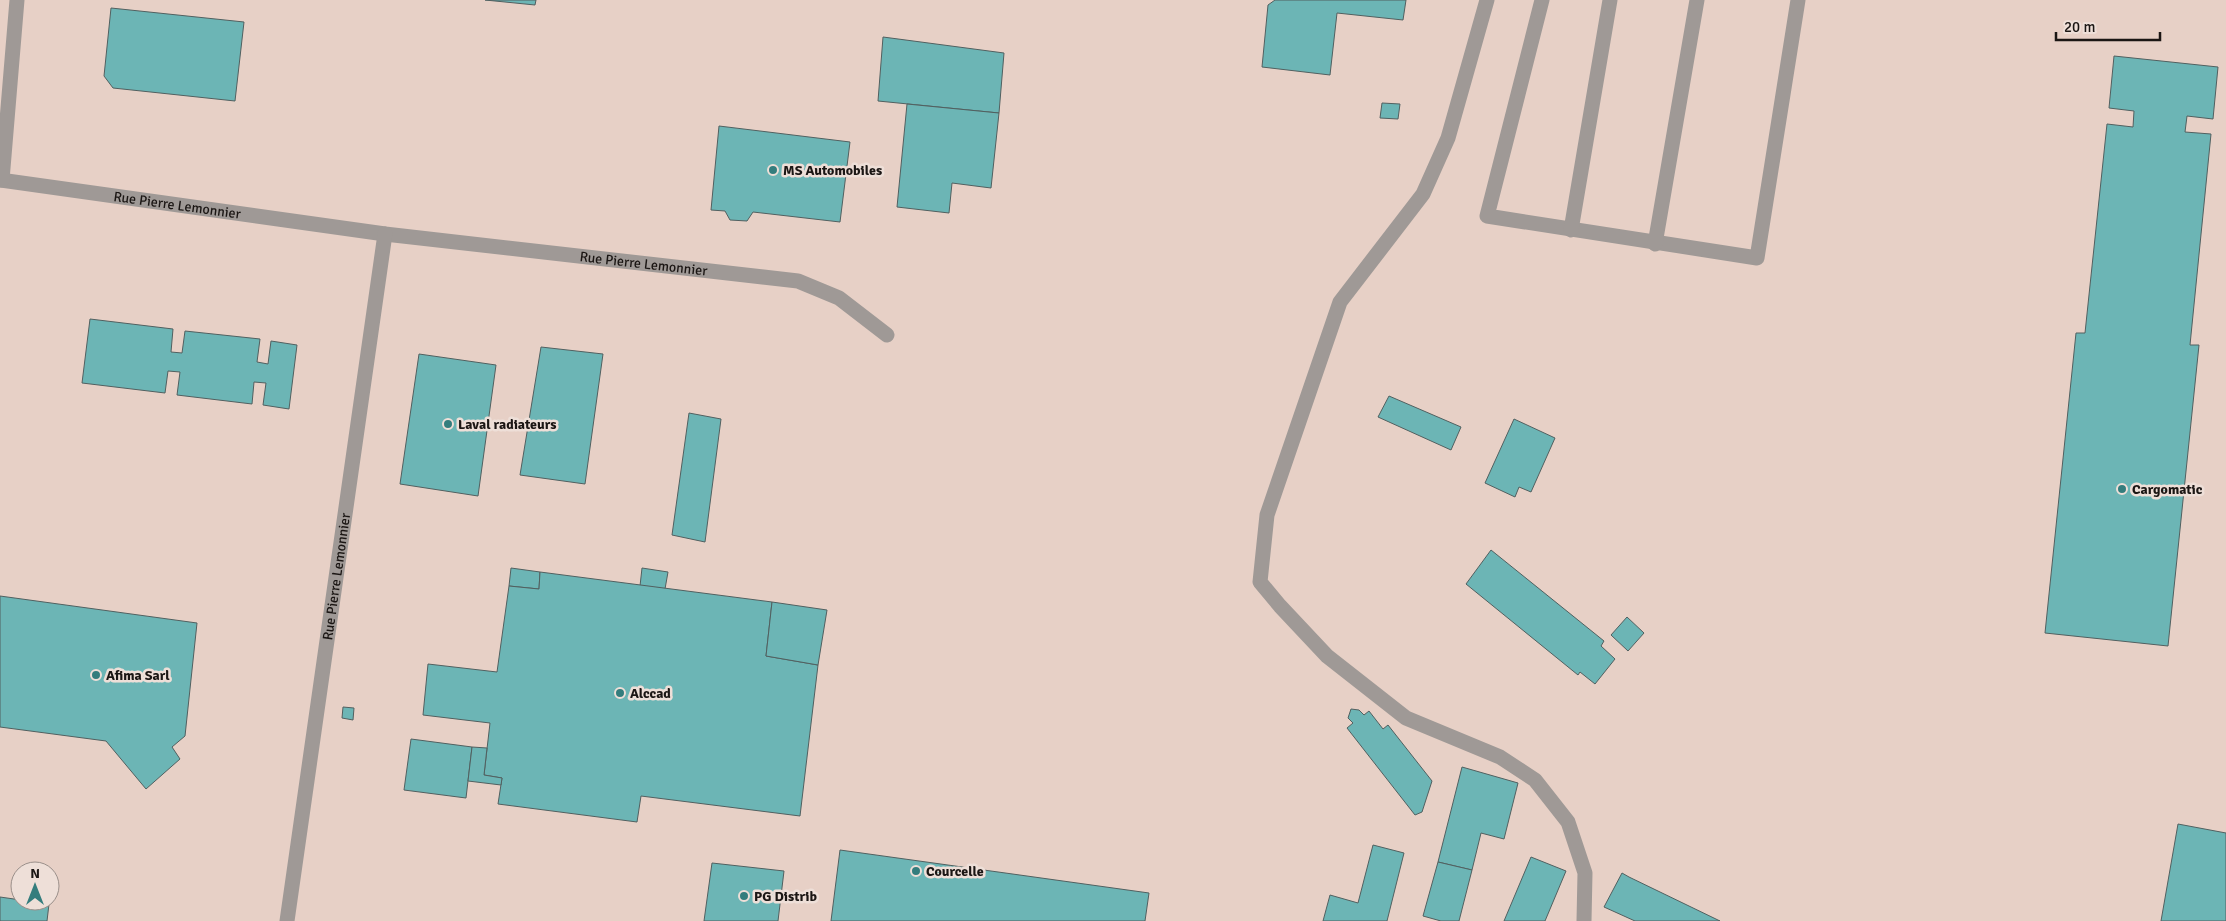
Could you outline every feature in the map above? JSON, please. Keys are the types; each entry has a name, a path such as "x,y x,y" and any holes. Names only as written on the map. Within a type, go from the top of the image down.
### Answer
{"street":[{"path":"1,180 17,0"},
{"path":"1487,0 1448,138 1423,194 1340,302 1267,515 1260,582 1327,656 1406,718 1500,757 1535,780 1568,822 1585,873 1584,921"},
{"path":"1542,0 1487,216 1655,244 1757,258 1798,0"},
{"path":"1571,230 1610,0"},
{"path":"1655,244 1697,0"},
{"name":"Rue Pierre Lemonnier","path":"1,180 385,234 798,280 839,298 887,335"},
{"name":"Rue Pierre Lemonnier","path":"286,921 385,234"}],"shaded area":[{"path":"0,0 2226,0 2226,921 0,921"}],"building":[{"path":"485,0 536,0 535,5"},
{"path":"1275,0 1406,0 1403,20 1337,13 1330,75 1262,67 1268,5"},
{"path":"111,8 244,22 235,101 113,88 104,76"},
{"path":"883,37 1004,53 999,113 878,101"},
{"name":"Cargomatic","path":"2114,56 2218,67 2213,119 2187,116 2185,132 2211,134 2190,345 2199,345 2168,646 2045,633 2076,333 2085,333 2107,124 2133,127 2134,111 2109,108"},
{"path":"1382,103 1400,104 1398,119 1380,118"},
{"path":"907,104 999,113 991,188 952,183 949,213 897,207"},
{"path":"719,126 850,142 840,222 753,212 747,221 730,220 725,211 711,210"},
{"path":"90,319 173,329 171,352 182,353 185,331 260,339 257,362 268,364 271,341 297,345 289,409 263,405 266,383 254,382 252,404 177,395 180,372 168,371 165,393 82,383"},
{"path":"541,347 603,354 585,484 520,475"},
{"name":"Laval radiateurs","path":"419,354 496,365 478,496 400,484"},
{"path":"1389,396 1461,427 1451,450 1378,417"},
{"path":"689,413 721,419 705,542 672,535"},
{"path":"1514,419 1555,438 1531,492 1519,487 1515,497 1485,483"},
{"path":"1491,550 1604,641 1601,646 1615,659 1595,684 1580,672 1578,675 1466,584"},
{"path":"511,568 540,572 539,589 509,586"},
{"path":"642,568 668,572 665,589 640,586"},
{"name":"Alccad","path":"540,572 772,602 766,656 818,665 800,816 641,796 637,822 498,804 502,778 484,775 490,723 423,715 428,664 497,672 509,586 539,589"},
{"name":"Afima Sarl","path":"0,596 197,623 185,736 172,747 180,759 146,789 106,741 0,727"},
{"path":"772,602 827,610 818,665 766,656"},
{"path":"1627,617 1644,633 1628,651 1611,635"},
{"path":"343,707 354,708 353,720 342,718"},
{"path":"1351,709 1359,710 1364,715 1369,711 1383,729 1388,725 1432,781 1422,812 1415,815 1347,728 1353,723 1348,718"},
{"path":"411,739 472,747 466,798 404,790"},
{"path":"472,747 487,748 484,775 502,778 501,785 468,781"},
{"path":"1462,767 1518,783 1504,839 1481,833 1472,870 1438,862"},
{"path":"2178,824 2226,833 2226,921 2161,921"},
{"path":"1373,845 1404,853 1387,921 1323,921 1330,895 1358,903"},
{"name":"Courcelle","path":"840,850 1149,893 1145,921 831,921"},
{"path":"1531,857 1566,871 1545,921 1504,921"},
{"path":"1438,862 1472,870 1459,921 1441,921 1423,916"},
{"name":"PG Distrib","path":"712,863 784,871 778,921 704,921"},
{"path":"1622,873 1720,921 1635,921 1604,907"},
{"path":"0,897 10,898 10,911 48,911 47,921 0,921"}],"place":[{"name":"MS Automobiles","path":"773,170"},
{"name":"Laval radiateurs","path":"448,424"},
{"name":"Cargomatic","path":"2122,489"},
{"name":"Afima Sarl","path":"96,675"},
{"name":"Alccad","path":"620,693"},
{"name":"Courcelle","path":"916,871"},
{"name":"PG Distrib","path":"744,896"}]}
